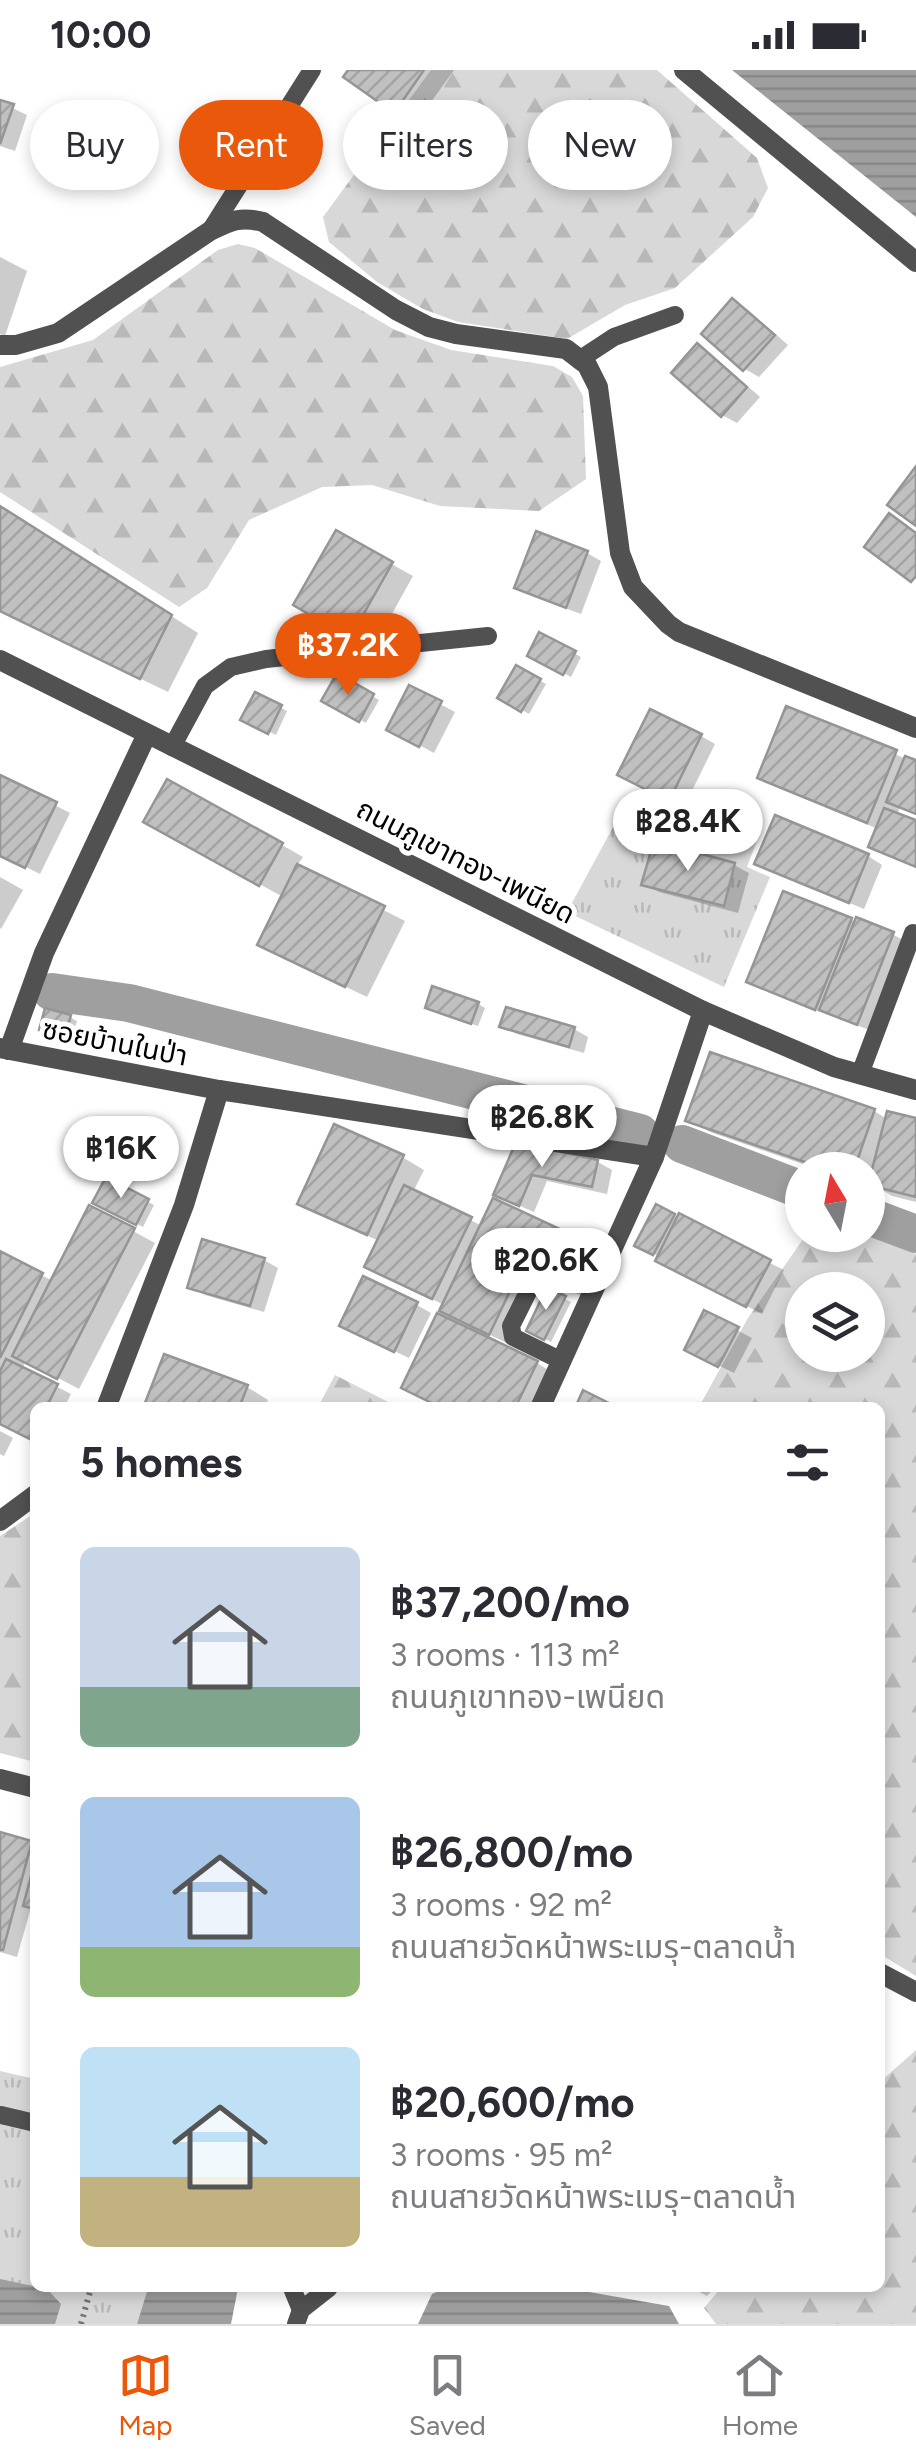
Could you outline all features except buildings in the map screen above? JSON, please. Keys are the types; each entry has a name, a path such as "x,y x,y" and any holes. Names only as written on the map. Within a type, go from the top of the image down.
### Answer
{"street":[{"path":"684,70 916,262"},
{"path":"0,345 16,345 58,332 210,230 246,218 263,222 396,310 429,327 566,350 587,365 598,387 620,554 634,586 645,599 679,632 916,728"},
{"name":"ถนนภูเขาทอง-เพนียด","path":"0,660 703,1012 834,1067 916,1090"},
{"path":"5,1049 44,953 146,734"},
{"path":"543,1402 654,1157 703,1012"},
{"name":"ซอยบ้านในป่า","path":"5,1049 219,1090 654,1157"},
{"path":"108,1402 184,1204 219,1090"},
{"path":"0,1520 30,1499"},
{"path":"0,1779 30,1787"},
{"path":"885,1976 916,1992"}],"lane":[{"path":"210,230 312,70"},
{"path":"579,360 614,337 675,315"},
{"path":"172,747 206,686 231,667 266,659 488,636"},
{"path":"860,1074 912,933"},
{"path":"530,1288 510,1332 562,1361"},
{"path":"1,2115 30,2122"},
{"path":"293,2292 298,2317"},
{"path":"298,2317 324,2292"}],"path":[{"path":"81,2324 90,2292"}],"green space":[{"path":"431,70 657,70 757,158 768,188 753,217 675,288 625,305 567,339 458,322 423,309 377,282 329,242 323,217 343,190 508,190 508,100 409,100"},
{"path":"238,244 255,248 395,330 451,350 553,366 572,377 583,396 586,479 539,511 440,506 372,485 322,487 249,520 207,588 179,607 0,492 0,367 93,340 218,250"},
{"path":"631,794 756,843 747,867 770,877 724,987 567,912"},
{"path":"885,1242 916,1254 916,1976 885,1957 885,1402 702,1402 748,1318 794,1252 885,1252"},
{"path":"335,1375 388,1402 321,1402"},
{"path":"30,1516 30,1761 0,1753 0,1536"},
{"path":"916,2050 916,2324 716,2324 704,2308 718,2292 885,2292 885,2078"},
{"path":"0,2071 30,2078 30,2292 147,2292 137,2324 0,2324"}],"shaded area":[{"path":"732,70 916,70 916,217"},
{"path":"0,2279 30,2285 30,2292 50,2292 61,2304 55,2324 0,2324"},
{"path":"147,2292 237,2292 231,2324 137,2324"},
{"path":"589,2292 669,2306 679,2324 418,2324 432,2294"}],"waterway":[{"path":"52,992 129,1003 640,1133"},
{"path":"682,1144 785,1183"},
{"path":"885,1222 916,1234"}]}
